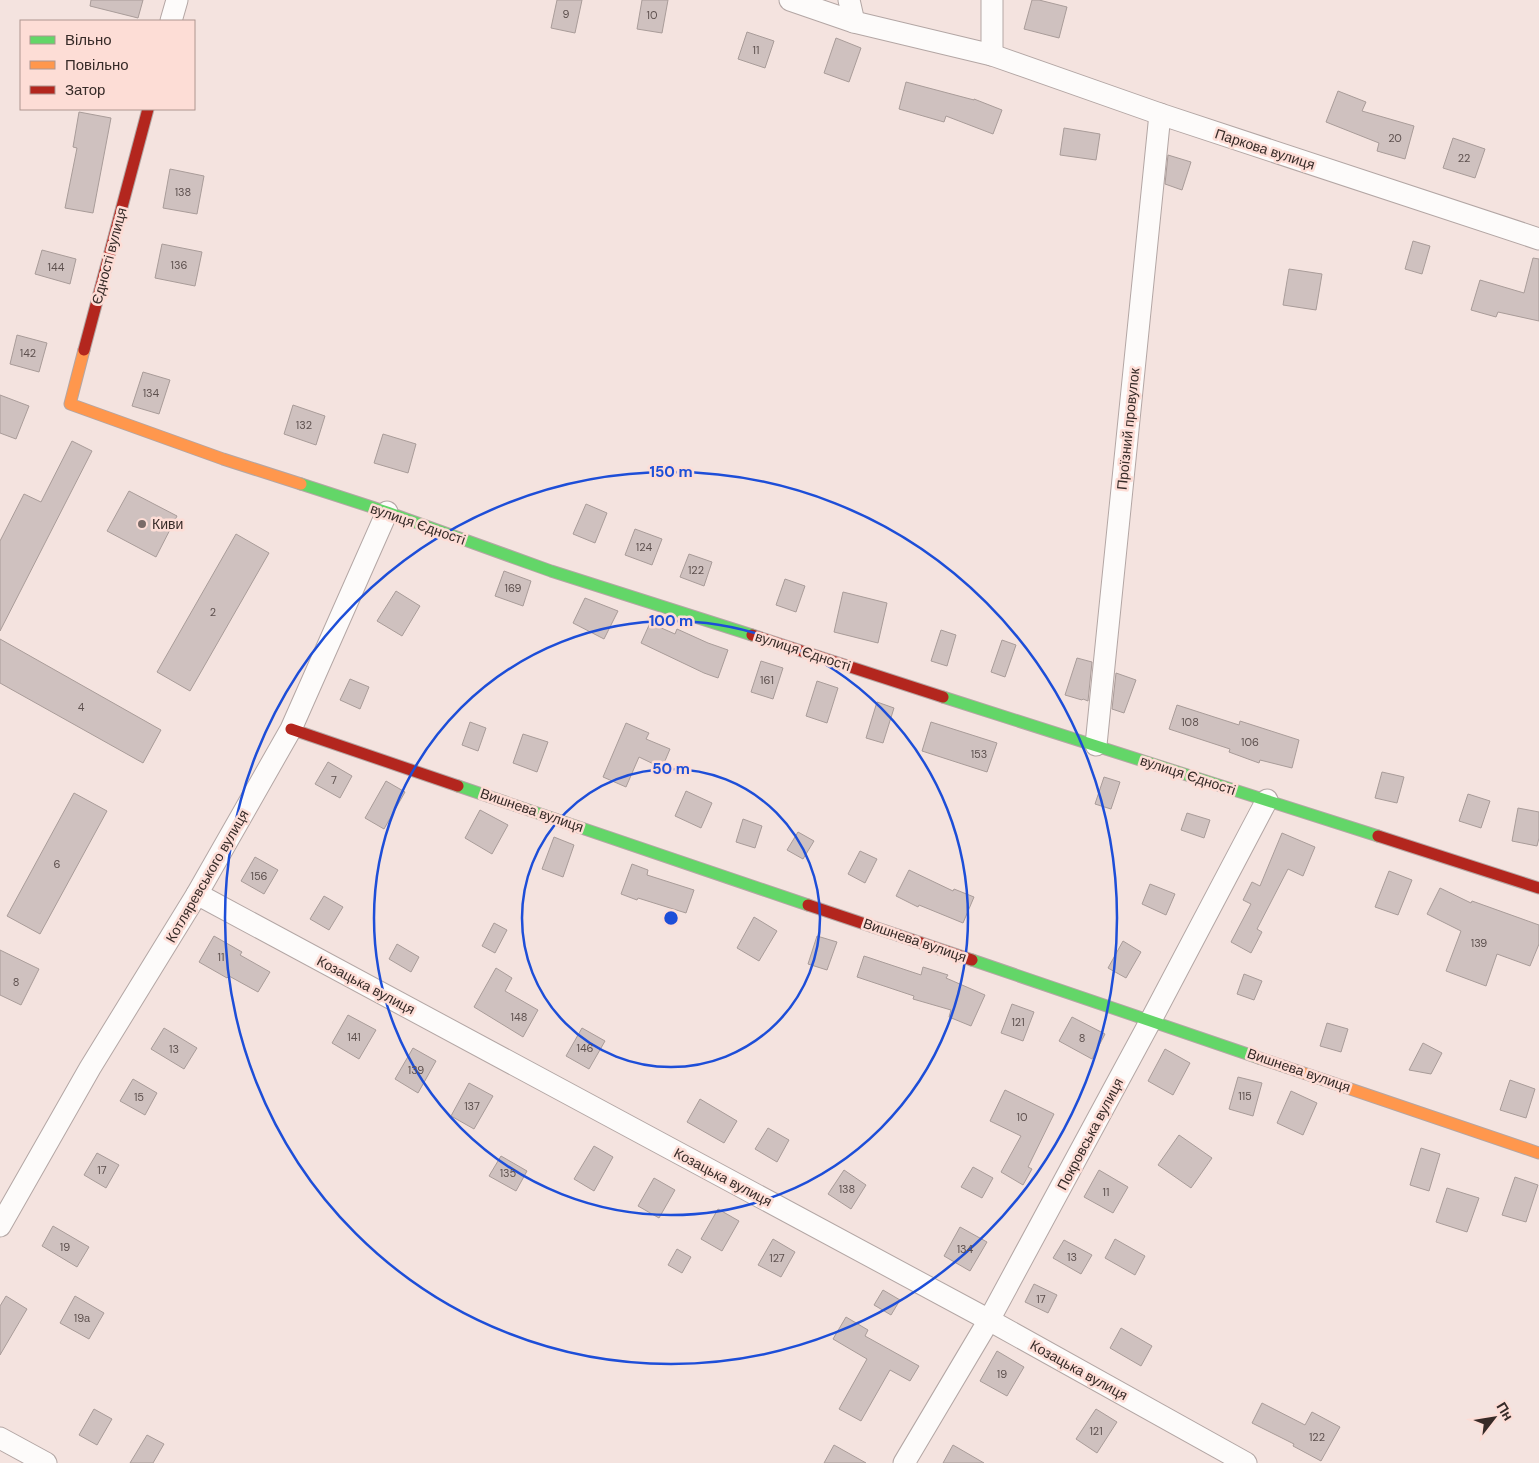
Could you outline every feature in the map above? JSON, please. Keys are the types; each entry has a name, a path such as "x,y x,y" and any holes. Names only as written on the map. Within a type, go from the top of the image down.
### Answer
{"street":[{"path":"171,20 177,0"},
{"name":"Паркова вулиця","path":"790,0 854,22 992,55 1160,114 1539,239"},
{"path":"850,0 854,22"},
{"path":"992,0 992,55"},
{"name":"Єдності вулиця","path":"70,404 148,110"},
{"name":"Проїзний провулок","path":"1096,745 1160,114"},
{"name":"вулиця Єдності","path":"70,404 223,459 388,512 550,571 1539,888"},
{"name":"Котляревського вулиця","path":"0,1226 90,1068 198,894 291,729 388,512"},
{"name":"Вишнева вулиця","path":"291,729 1539,1153"},
{"name":"Покровська вулиця","path":"904,1463 989,1320 1267,800"},
{"name":"Козацька вулиця","path":"198,894 989,1320 1246,1463"},
{"path":"0,1438 46,1463"}],"building":[{"path":"91,0 143,0 138,18 90,6"},
{"path":"557,0 582,0 575,33 551,28"},
{"path":"642,0 668,0 662,33 637,29"},
{"path":"1032,0 1067,7 1059,38 1024,29"},
{"path":"747,32 774,41 765,68 738,59"},
{"path":"836,38 861,48 849,82 824,73"},
{"path":"906,82 974,99 1002,110 993,134 946,116 944,122 899,109"},
{"path":"1338,91 1366,102 1362,111 1414,126 1405,159 1377,151 1379,143 1326,122"},
{"path":"79,112 111,118 93,213 65,208 77,148 73,147"},
{"path":"1064,128 1100,134 1096,160 1060,155"},
{"path":"1453,138 1485,149 1475,178 1443,168"},
{"path":"1168,155 1191,162 1182,190 1165,184"},
{"path":"170,169 204,176 197,214 163,208"},
{"path":"1413,241 1430,246 1422,274 1405,269"},
{"path":"162,244 202,252 195,286 155,278"},
{"path":"42,250 76,259 70,284 35,274"},
{"path":"1533,258 1539,259 1539,321 1498,312 1496,317 1471,310 1480,280 1524,293"},
{"path":"1289,269 1322,274 1316,310 1283,305"},
{"path":"17,335 47,343 39,372 10,364"},
{"path":"143,372 170,380 159,414 132,406"},
{"path":"0,395 29,406 16,439 0,433"},
{"path":"293,405 325,416 316,445 284,434"},
{"path":"383,434 416,444 408,473 374,463"},
{"path":"72,441 92,451 0,631 0,541 24,494 41,502"},
{"name":"Киви","path":"129,491 177,516 156,557 107,531"},
{"path":"586,504 607,513 595,543 573,534"},
{"path":"635,529 662,539 652,565 625,555"},
{"path":"236,534 269,553 190,691 157,672"},
{"path":"689,554 712,562 704,586 680,577"},
{"path":"504,571 531,581 523,606 495,596"},
{"path":"785,579 805,586 796,612 776,605"},
{"path":"396,591 420,606 402,636 377,621"},
{"path":"843,592 887,603 878,643 834,632"},
{"path":"585,598 618,611 604,639 573,623"},
{"path":"650,623 675,634 677,629 728,650 718,678 641,643"},
{"path":"941,630 956,635 947,666 931,661"},
{"path":"0,639 161,730 143,763 0,683"},
{"path":"1002,640 1016,645 1005,677 991,672"},
{"path":"1077,658 1092,662 1088,701 1065,695"},
{"path":"761,661 783,668 773,699 751,692"},
{"path":"1116,673 1136,680 1124,713 1112,709"},
{"path":"350,679 369,687 360,709 340,700"},
{"path":"817,681 838,688 827,723 806,716"},
{"path":"877,702 894,708 883,743 866,738"},
{"path":"1177,705 1239,725 1240,721 1299,740 1292,768 1260,760 1259,763 1229,752 1230,749 1169,729"},
{"path":"470,722 486,728 478,751 462,745"},
{"path":"931,722 997,743 987,772 922,751"},
{"path":"626,723 649,733 646,739 670,749 662,768 639,757 626,787 603,777"},
{"path":"523,734 548,742 537,772 513,763"},
{"path":"328,762 352,776 340,798 315,784"},
{"path":"1382,772 1404,777 1397,803 1375,798"},
{"path":"1104,777 1120,782 1111,809 1095,804"},
{"path":"386,781 405,792 384,829 365,818"},
{"path":"686,791 712,803 701,828 675,816"},
{"path":"74,793 107,811 40,934 7,916"},
{"path":"1468,794 1490,801 1481,828 1459,821"},
{"path":"1518,808 1539,812 1539,838 1537,846 1512,841"},
{"path":"480,810 508,825 492,854 465,838"},
{"path":"1187,813 1210,820 1204,838 1181,830"},
{"path":"743,819 762,826 755,848 736,842"},
{"path":"798,832 814,841 803,859 787,850"},
{"path":"1282,833 1315,847 1303,876 1288,869 1257,929 1262,932 1251,953 1231,942 1251,904 1243,900 1252,882 1260,886"},
{"path":"554,837 574,845 563,877 542,869"},
{"path":"860,851 877,859 865,883 848,874"},
{"path":"255,857 278,870 264,894 241,881"},
{"path":"632,864 648,870 647,875 694,890 686,913 621,894"},
{"path":"909,870 953,891 954,889 974,897 963,923 919,905 918,907 896,896"},
{"path":"1389,871 1412,880 1398,915 1375,907"},
{"path":"1150,884 1175,894 1166,915 1142,904"},
{"path":"1440,888 1471,903 1472,901 1539,925 1539,944 1530,966 1497,954 1486,986 1446,971 1461,931 1427,914"},
{"path":"324,896 343,907 329,930 310,919"},
{"path":"754,917 777,931 759,961 737,948"},
{"path":"494,923 507,930 495,953 482,946"},
{"path":"214,936 242,952 240,955 270,972 258,992 229,976 227,978 199,962"},
{"path":"817,936 837,942 827,970 808,964"},
{"path":"1123,941 1141,952 1126,978 1108,968"},
{"path":"397,944 419,957 411,972 389,959"},
{"path":"0,950 39,969 21,1005 0,995"},
{"path":"864,956 921,975 923,967 948,975 946,978 985,995 971,1026 949,1017 951,1010 913,999 914,996 857,977"},
{"path":"496,968 512,978 505,991 538,1010 523,1037 474,1007"},
{"path":"1244,974 1262,981 1254,1000 1237,994"},
{"path":"1012,1004 1034,1012 1023,1041 1001,1033"},
{"path":"348,1015 376,1030 359,1059 332,1043"},
{"path":"1072,1017 1105,1034 1092,1059 1059,1041"},
{"path":"1327,1023 1348,1029 1341,1052 1320,1046"},
{"path":"164,1028 197,1048 184,1069 151,1049"},
{"path":"582,1028 605,1041 589,1069 566,1056"},
{"path":"1423,1043 1442,1053 1431,1074 1409,1070"},
{"path":"413,1048 436,1061 418,1093 395,1079"},
{"path":"1165,1049 1190,1063 1173,1095 1148,1081"},
{"path":"1238,1077 1262,1083 1253,1116 1229,1109"},
{"path":"133,1079 157,1093 145,1115 120,1101"},
{"path":"1510,1080 1535,1089 1526,1118 1500,1110"},
{"path":"469,1083 493,1096 474,1129 451,1116"},
{"path":"1005,1090 1054,1114 1028,1167 1032,1169 1023,1185 1001,1172 1021,1136 990,1121"},
{"path":"1291,1091 1317,1103 1303,1135 1277,1123"},
{"path":"700,1099 737,1121 724,1143 687,1122"},
{"path":"768,1128 789,1140 777,1162 755,1149"},
{"path":"1179,1135 1212,1158 1191,1188 1158,1165"},
{"path":"594,1146 613,1157 594,1191 574,1179"},
{"path":"1421,1148 1440,1154 1429,1191 1410,1185"},
{"path":"97,1153 119,1165 106,1188 84,1175"},
{"path":"501,1156 527,1171 516,1191 489,1176"},
{"path":"973,1167 993,1178 982,1198 961,1187"},
{"path":"844,1170 866,1185 851,1209 828,1194"},
{"path":"1099,1170 1128,1187 1113,1213 1084,1197"},
{"path":"1515,1177 1538,1185 1526,1222 1502,1215"},
{"path":"654,1178 675,1190 659,1218 638,1206"},
{"path":"1447,1188 1479,1198 1467,1232 1436,1222"},
{"path":"718,1209 739,1221 722,1251 701,1239"},
{"path":"53,1226 89,1247 77,1267 42,1246"},
{"path":"960,1227 987,1242 970,1271 944,1256"},
{"path":"773,1239 795,1252 781,1277 758,1265"},
{"path":"1115,1239 1145,1256 1135,1275 1105,1258"},
{"path":"1064,1240 1092,1255 1081,1274 1053,1258"},
{"path":"677,1249 691,1257 682,1273 668,1265"},
{"path":"1034,1284 1057,1295 1048,1313 1025,1302"},
{"path":"883,1290 900,1300 891,1315 874,1305"},
{"path":"6,1296 27,1309 0,1355 0,1306"},
{"path":"75,1296 104,1313 89,1339 60,1323"},
{"path":"846,1317 868,1330 865,1336 919,1366 910,1381 890,1370 861,1421 839,1409 867,1359 833,1339"},
{"path":"1121,1328 1152,1346 1141,1366 1110,1348"},
{"path":"997,1351 1024,1367 1007,1396 980,1381"},
{"path":"1262,1403 1305,1425 1312,1412 1340,1427 1321,1461 1293,1446 1294,1444 1252,1423"},
{"path":"94,1409 112,1419 97,1445 79,1435"},
{"path":"1096,1409 1117,1422 1097,1453 1076,1439"},
{"path":"147,1435 164,1444 153,1463 130,1463"},
{"path":"834,1445 866,1463 824,1463"},
{"path":"953,1445 984,1463 943,1463"}],"traffic: fast":[{"path":"301,484 387,512 551,571 752,635"},
{"path":"943,697 1378,836"},
{"path":"458,786 808,905"},
{"path":"972,960 1259,1058"}],"traffic: slow":[{"path":"84,350 70,404 223,459 301,484"},
{"path":"1259,1058 1539,1153"}],"traffic: jam":[{"path":"84,350 148,110"},
{"path":"752,635 943,697"},
{"path":"291,729 458,786"},
{"path":"1378,836 1539,888"},
{"path":"808,905 972,960"}],"place":[{"name":"Киви","path":"142,524"}]}
